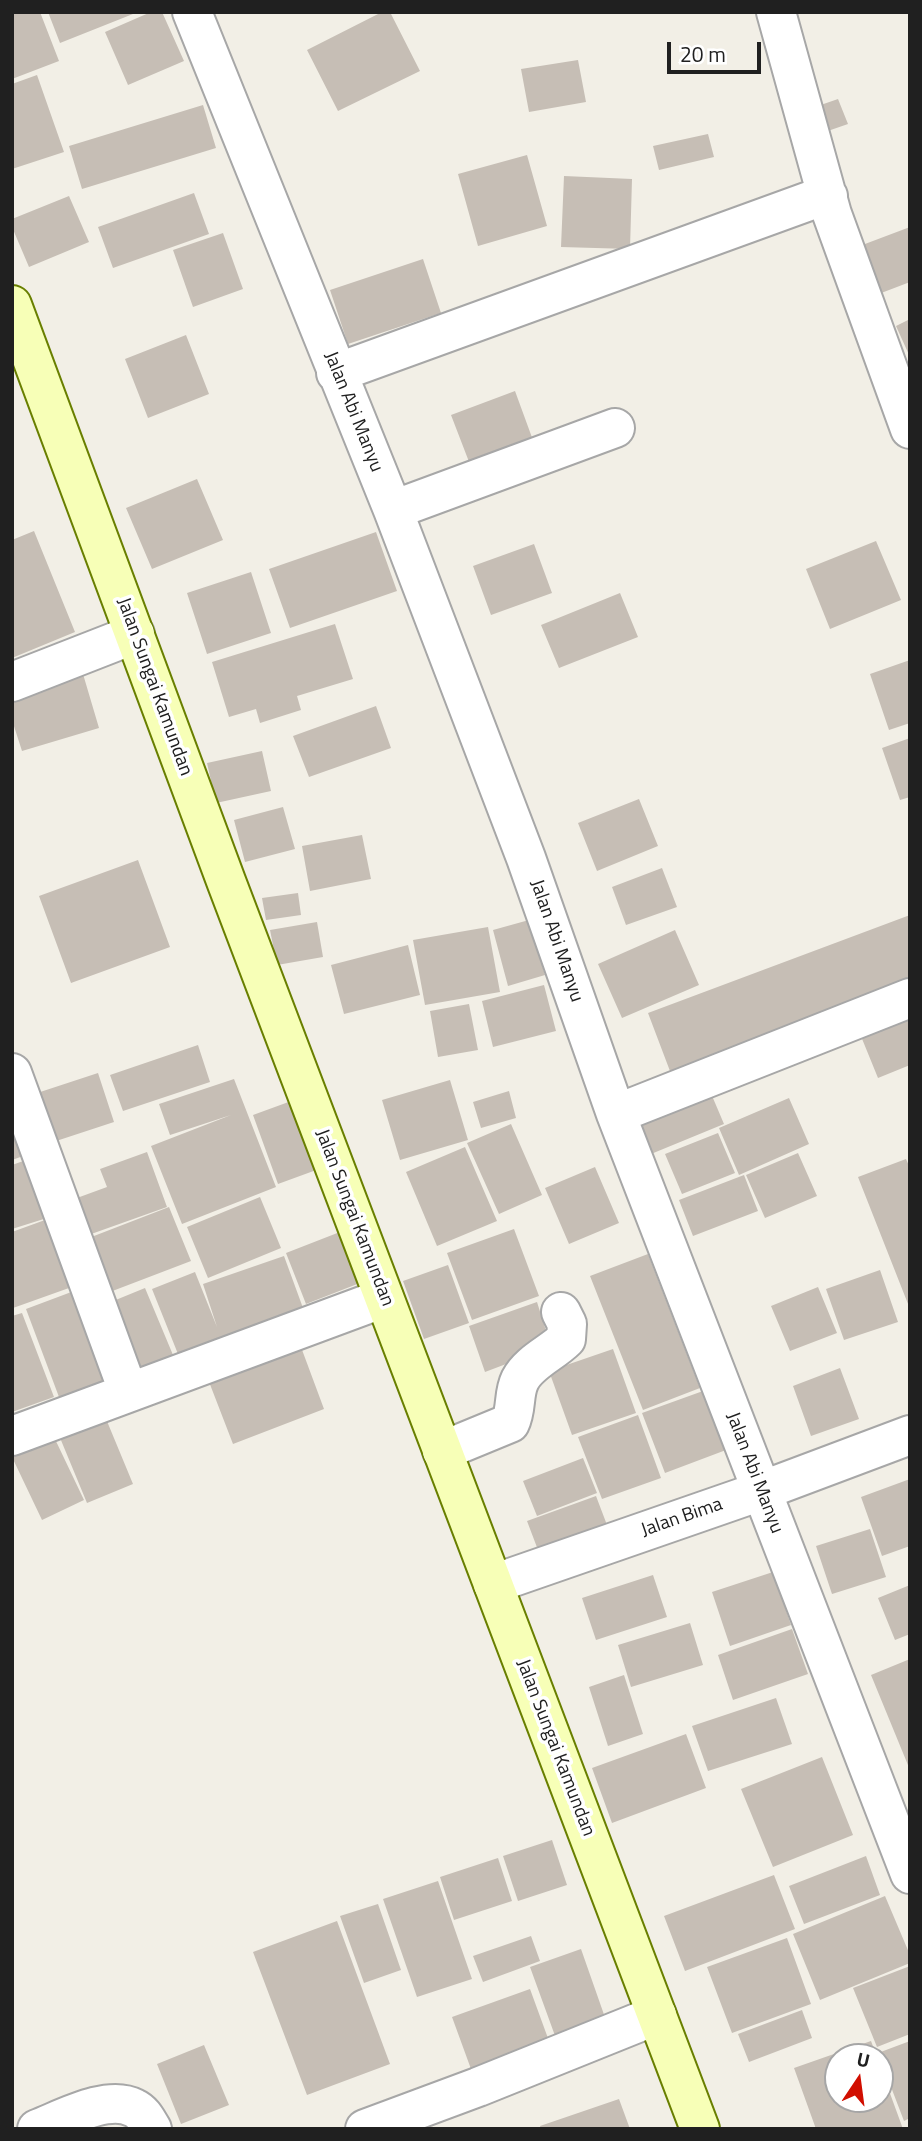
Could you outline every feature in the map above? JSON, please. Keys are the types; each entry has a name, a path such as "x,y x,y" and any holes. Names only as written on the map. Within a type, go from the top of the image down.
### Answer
{"main road":[{"name":"Jalan Sungai Kamundan","path":"12,305 384,1298 700,2129"}],"street":[{"name":"Jalan Abi Manyu","path":"192,12 393,510 526,858 616,1114 910,1874"},
{"path":"776,12 828,196 910,429"},
{"path":"336,373 828,196"},
{"path":"393,510 615,428"},
{"path":"12,682 135,634"},
{"path":"616,1114 910,998"},
{"path":"12,1073 128,1391"},
{"path":"12,1436 384,1298"},
{"path":"442,1451 510,1423 516,1410 516,1390 524,1373 566,1339 567,1324 561,1312"},
{"name":"Jalan Bima","path":"493,1584 761,1491 910,1435"},
{"path":"365,2129 657,2015"},
{"path":"37,2129 93,2107 108,2104 134,2108 144,2116 152,2129"}],"building":[{"path":"12,12 40,12 59,61 12,79"},
{"path":"48,12 138,12 60,43"},
{"path":"151,12 162,12 184,61 128,85 105,32"},
{"path":"382,12 390,12 420,71 338,111 307,50"},
{"path":"578,60 586,102 529,112 521,69"},
{"path":"37,75 64,152 12,169 12,84"},
{"path":"838,99 848,124 822,133 812,108"},
{"path":"203,105 216,148 82,189 69,146"},
{"path":"708,134 714,157 659,170 653,146"},
{"path":"527,155 547,226 478,246 458,174"},
{"path":"564,176 632,179 630,249 561,247"},
{"path":"194,193 209,234 113,268 98,227"},
{"path":"69,196 89,242 29,267 12,227 12,219"},
{"path":"910,227 910,282 876,295 857,247"},
{"path":"223,233 243,289 193,307 173,250"},
{"path":"423,259 441,313 348,344 330,290"},
{"path":"910,319 910,357 896,326"},
{"path":"186,335 209,394 148,418 125,359"},
{"path":"515,391 534,443 471,467 451,415"},
{"path":"197,479 223,540 152,569 126,508"},
{"path":"34,531 75,632 12,658 12,540"},
{"path":"376,532 397,591 290,628 269,569"},
{"path":"876,541 901,600 830,629 806,569"},
{"path":"534,544 552,593 491,615 473,566"},
{"path":"251,572 271,633 207,654 187,593"},
{"path":"620,593 638,637 559,668 541,625"},
{"path":"335,624 353,679 297,696 301,710 260,723 256,709 229,717 212,662"},
{"path":"910,660 910,723 889,730 870,674"},
{"path":"83,674 99,728 22,751 12,720 12,695"},
{"path":"376,706 391,748 309,777 293,736"},
{"path":"910,738 910,797 900,800 882,748"},
{"path":"262,751 271,791 216,803 207,763"},
{"path":"639,799 658,846 597,871 578,823"},
{"path":"283,807 295,849 245,862 234,820"},
{"path":"362,835 371,879 310,891 302,846"},
{"path":"138,860 170,947 71,983 39,896"},
{"path":"662,868 677,907 626,925 612,887"},
{"path":"298,893 301,915 266,920 262,898"},
{"path":"910,915 910,990 673,1079 648,1013"},
{"path":"529,920 545,975 508,986 493,930"},
{"path":"317,922 323,957 277,965 270,930"},
{"path":"488,927 500,992 425,1005 413,940"},
{"path":"675,930 699,985 622,1018 598,964"},
{"path":"408,945 420,995 344,1014 331,965"},
{"path":"544,985 556,1031 493,1047 482,1001"},
{"path":"910,1002 910,1065 878,1078 856,1024"},
{"path":"469,1004 478,1050 438,1057 430,1011"},
{"path":"198,1045 210,1082 123,1111 110,1075"},
{"path":"98,1073 114,1122 44,1145 28,1096"},
{"path":"234,1079 276,1187 182,1224 151,1146 231,1115 170,1135 159,1104"},
{"path":"450,1080 468,1140 400,1160 382,1100"},
{"path":"707,1084 724,1124 651,1154 634,1114"},
{"path":"509,1091 516,1118 481,1128 473,1102"},
{"path":"789,1098 809,1144 739,1175 719,1128"},
{"path":"294,1100 319,1169 278,1184 253,1115"},
{"path":"12,1115 26,1155 12,1160"},
{"path":"511,1124 542,1195 499,1214 467,1143"},
{"path":"718,1133 735,1173 682,1194 665,1154"},
{"path":"465,1147 497,1221 437,1246 406,1172"},
{"path":"147,1152 167,1207 80,1238 66,1202 107,1187 100,1169"},
{"path":"798,1153 817,1196 765,1218 746,1175"},
{"path":"29,1159 47,1218 12,1229 12,1165"},
{"path":"906,1159 910,1168 910,1309 858,1177"},
{"path":"595,1167 619,1223 569,1244 545,1188"},
{"path":"744,1175 758,1211 693,1236 679,1200"},
{"path":"260,1197 281,1248 208,1278 187,1227"},
{"path":"169,1207 191,1261 102,1295 81,1241"},
{"path":"45,1220 69,1288 13,1308 12,1232"},
{"path":"514,1229 539,1296 472,1320 447,1253"},
{"path":"345,1230 365,1281 306,1304 286,1253"},
{"path":"648,1254 700,1388 643,1410 590,1276"},
{"path":"284,1256 303,1308 221,1337 223,1341 180,1359 152,1289 195,1272 217,1327 203,1284"},
{"path":"448,1265 469,1323 424,1339 403,1281"},
{"path":"880,1270 898,1322 844,1340 826,1289"},
{"path":"818,1287 837,1333 790,1351 771,1306"},
{"path":"145,1288 173,1355 130,1373 101,1306"},
{"path":"74,1291 107,1380 59,1397 26,1309"},
{"path":"537,1302 551,1347 485,1372 469,1326"},
{"path":"22,1313 54,1397 12,1412 12,1316"},
{"path":"298,1339 324,1409 233,1444 206,1374"},
{"path":"613,1349 636,1413 572,1435 549,1371"},
{"path":"840,1368 859,1419 811,1436 793,1386"},
{"path":"703,1391 726,1450 665,1473 642,1413"},
{"path":"104,1414 133,1484 87,1503 58,1433"},
{"path":"638,1415 661,1478 602,1499 578,1437"},
{"path":"54,1437 84,1500 42,1520 12,1457"},
{"path":"583,1458 597,1493 537,1516 523,1481"},
{"path":"910,1479 910,1546 882,1556 861,1497"},
{"path":"596,1496 607,1525 538,1550 527,1521"},
{"path":"870,1529 886,1577 832,1594 816,1546"},
{"path":"773,1572 791,1625 730,1646 712,1592"},
{"path":"653,1575 667,1617 596,1640 582,1598"},
{"path":"910,1585 910,1634 895,1640 878,1598"},
{"path":"690,1623 703,1665 631,1687 618,1645"},
{"path":"792,1629 808,1674 733,1700 718,1655"},
{"path":"910,1659 910,1770 871,1675"},
{"path":"624,1675 643,1734 608,1746 589,1687"},
{"path":"776,1698 792,1744 708,1771 692,1726"},
{"path":"686,1734 706,1788 612,1823 592,1768"},
{"path":"822,1757 853,1835 773,1867 741,1789"},
{"path":"552,1840 567,1885 518,1901 503,1856"},
{"path":"866,1856 880,1895 804,1924 789,1886"},
{"path":"498,1858 512,1901 454,1920 440,1877"},
{"path":"774,1875 795,1929 685,1971 664,1916"},
{"path":"438,1881 472,1979 417,1997 383,1899"},
{"path":"885,1896 910,1955 910,1963 820,2000 793,1934"},
{"path":"378,1904 401,1970 364,1983 340,1916"},
{"path":"337,1921 390,2064 307,2095 253,1952"},
{"path":"531,1936 540,1961 483,1982 473,1956"},
{"path":"787,1938 811,2004 732,2033 707,1967"},
{"path":"581,1949 608,2026 558,2044 530,1967"},
{"path":"910,1966 910,2034 887,2043 875,2043 853,1988"},
{"path":"530,1989 553,2052 475,2080 452,2017"},
{"path":"802,2010 812,2038 749,2062 738,2034"},
{"path":"910,2041 910,2118 904,2121 894,2095 894,2047"},
{"path":"204,2045 229,2105 181,2124 157,2064"},
{"path":"824,2057 824,2113 894,2113 894,2104 903,2129 816,2129 794,2068"},
{"path":"619,2099 630,2129 541,2129 540,2126"}]}
